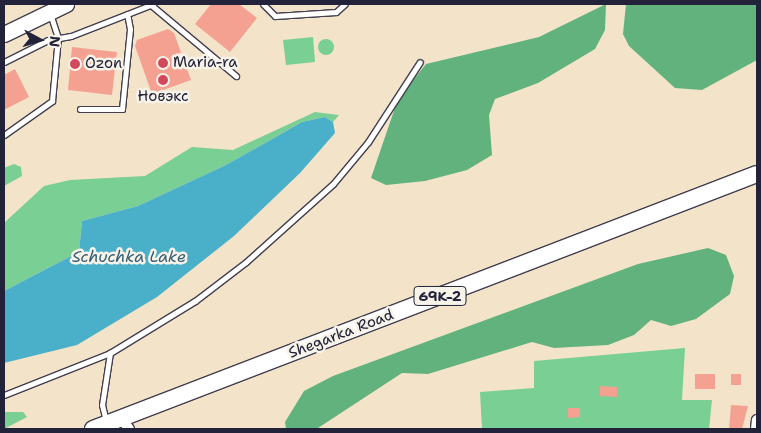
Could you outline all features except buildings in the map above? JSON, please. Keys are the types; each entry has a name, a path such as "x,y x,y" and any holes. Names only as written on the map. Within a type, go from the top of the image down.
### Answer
{"main road":[{"name":"Shegarka Road","path":"113,425 757,174"}],"street":[{"path":"4,34 66,4"},
{"path":"756,429 757,420"}],"lane":[{"path":"4,62 58,38 127,14 144,5 152,4 236,76"},
{"path":"263,4 276,16 336,12 345,4"},
{"path":"4,135 50,104 58,38 50,12"},
{"path":"80,109 122,109 130,29 127,14"},
{"path":"4,395 110,352 195,300 333,184 368,142 420,62"},
{"path":"110,352 102,406 113,425"}],"green space":[{"path":"606,4 605,30 595,49 538,83 495,99 489,115 492,155 467,170 425,181 386,185 371,178 398,99 426,64 539,37"},
{"path":"626,4 757,4 757,60 702,90 675,88 629,46 623,34"},
{"path":"313,37 315,62 286,65 283,40"},
{"path":"326,39 332,41 334,47 332,53 326,55 320,53 318,47 320,41"},
{"path":"315,112 339,115 333,122 325,117 302,122 226,165 138,206 82,221 79,252 4,291 4,223 44,186 70,180 145,176 192,147 233,150"},
{"path":"14,164 21,167 22,176 4,186 4,168"},
{"path":"708,248 726,255 734,276 730,294 696,319 671,326 651,320 634,335 608,345 554,348 532,342 428,374 402,373 318,428 286,429 285,422 304,391 333,376 638,264"},
{"path":"685,348 682,400 712,400 709,429 482,429 480,392 534,388 534,361"},
{"path":"4,412 23,412 27,417 4,429"}],"water":[{"name":"Schuchka Lake","path":"325,117 333,122 335,133 300,173 234,236 157,297 77,345 4,363 4,291 79,252 82,221 138,206 226,165 302,122"}],"place":[{"name":"Maria-ra","path":"163,63"},
{"name":"Ozon","path":"75,64"},
{"name":"Новэкс","path":"163,80"}]}
